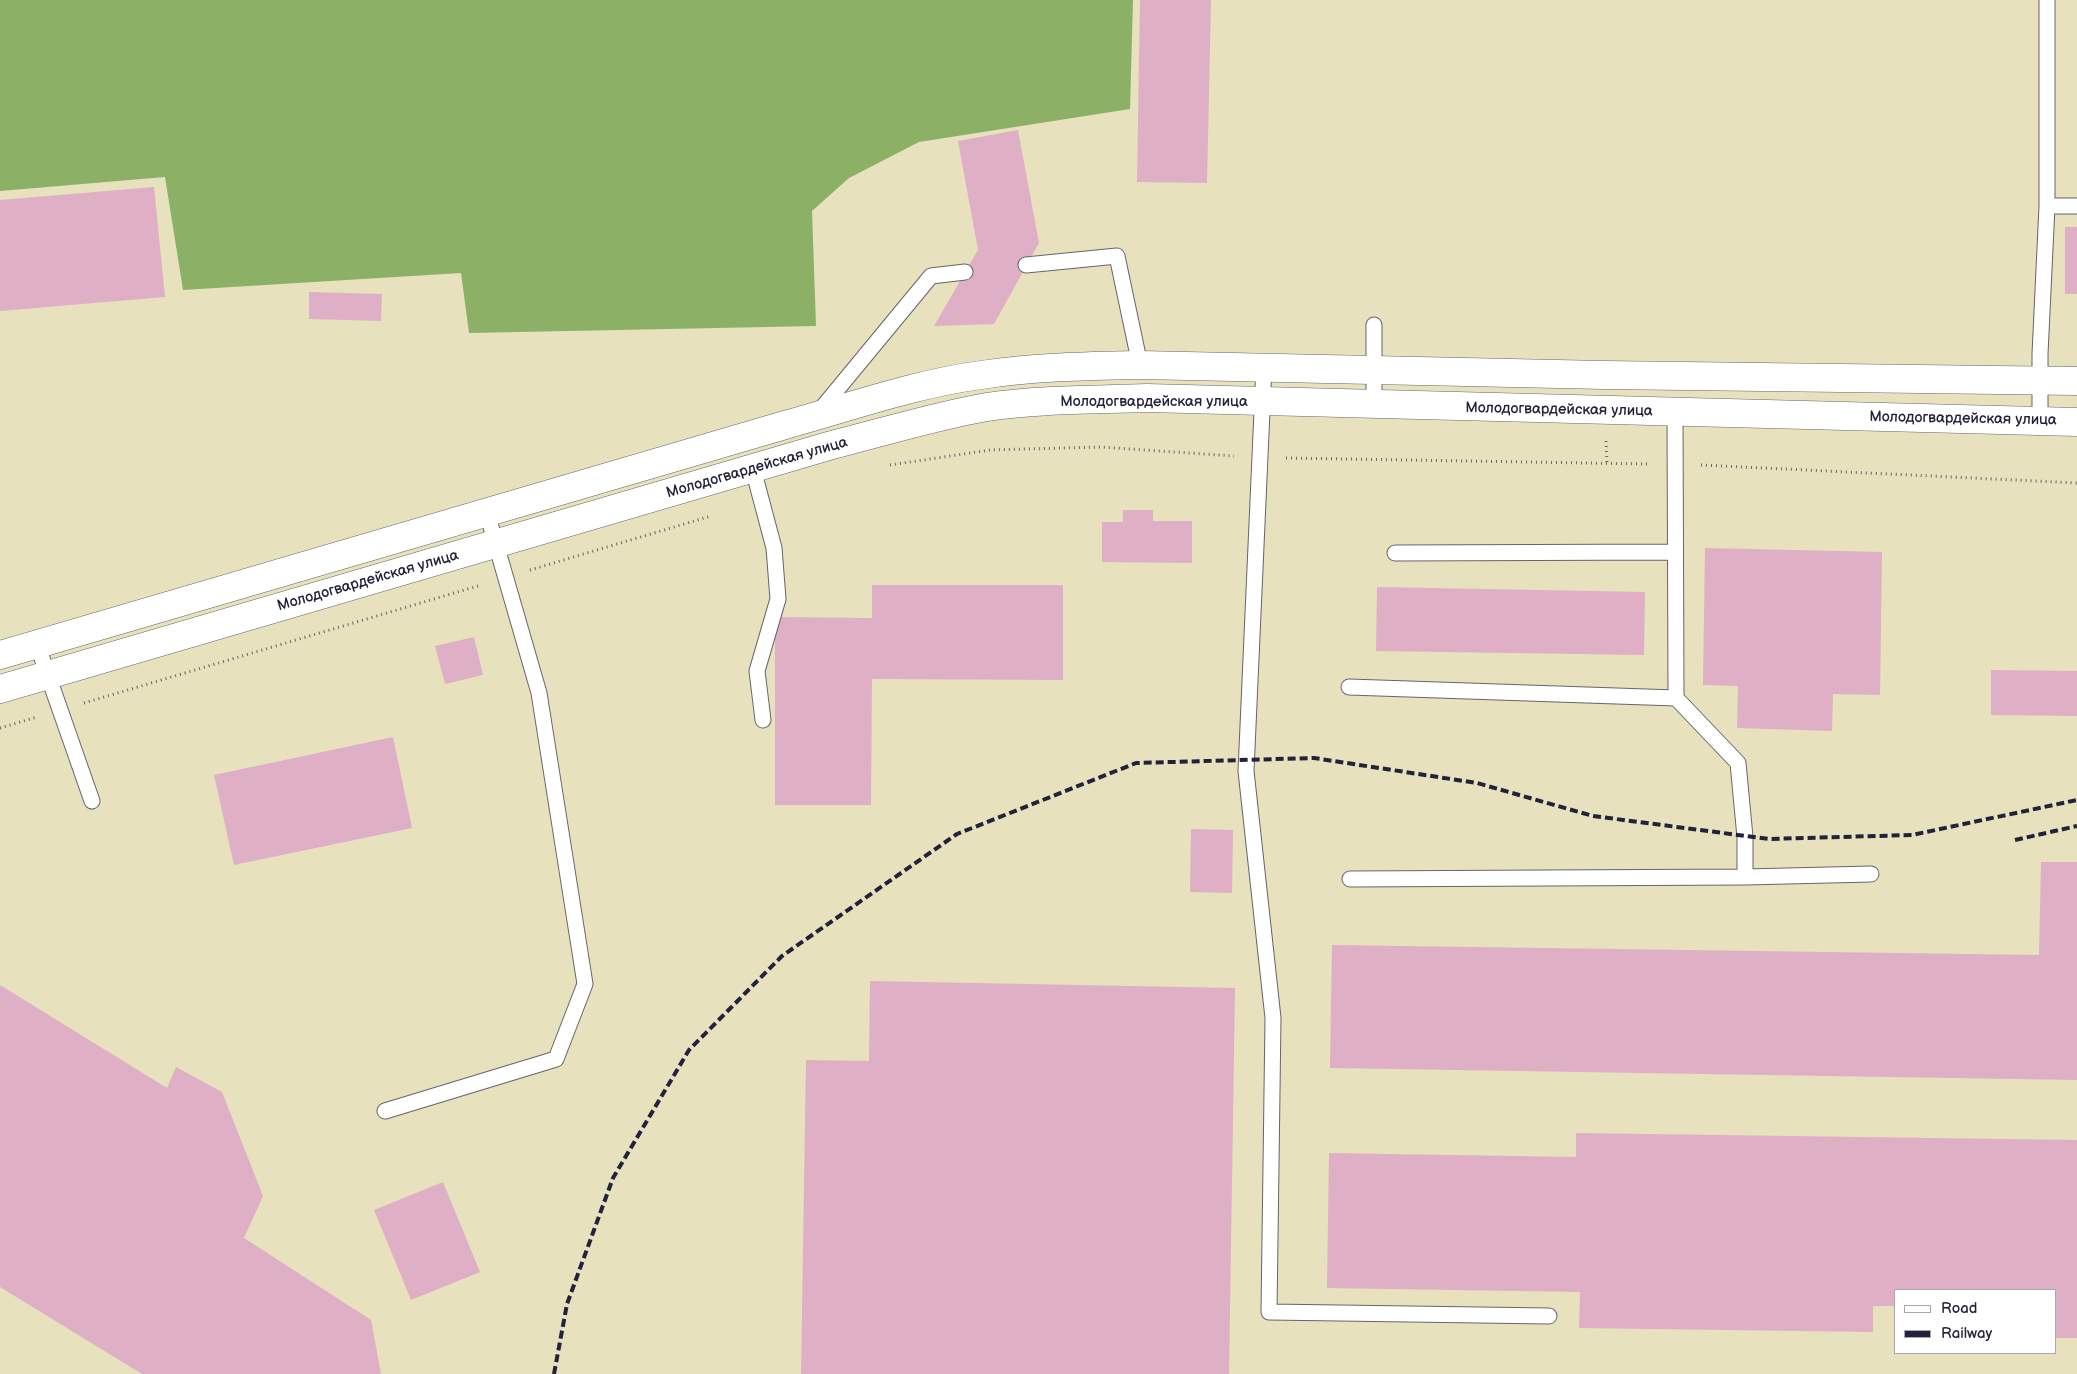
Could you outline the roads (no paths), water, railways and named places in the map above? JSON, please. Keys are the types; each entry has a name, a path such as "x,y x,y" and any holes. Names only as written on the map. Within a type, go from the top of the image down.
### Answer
{"main road":[{"path":"0,655 907,390 980,375 1080,366 1140,364 1375,368 1604,375 2077,381"},
{"name":"Молодогвардейская улица","path":"0,688 753,469 932,419 988,407 1056,401 1138,399 2077,422"}],"lane":[{"path":"2040,420 2047,206 2047,0"},
{"path":"2047,206 2077,206"},
{"path":"1026,266 1117,256 1140,364"},
{"path":"814,417 931,276 965,272"},
{"path":"1374,325 1374,405"},
{"path":"1264,366 1246,771 1273,1018 1269,1312 1549,1316"},
{"path":"1674,412 1676,698 1738,763 1745,837 1745,877"},
{"path":"753,469 774,548 778,599 757,671 763,720"},
{"path":"385,1111 556,1059 586,984 539,693 488,513"},
{"path":"1395,553 1674,552"},
{"path":"37,644 92,801"},
{"path":"1349,687 1676,698"},
{"path":"1350,879 1745,877 1871,874"}],"railway":[{"path":"554,1374 567,1304 613,1178 689,1050 782,956 957,834 1136,763 1314,758 1477,783 1593,816 1769,839 1912,835 2077,800"},
{"path":"2015,840 2077,826"}]}
